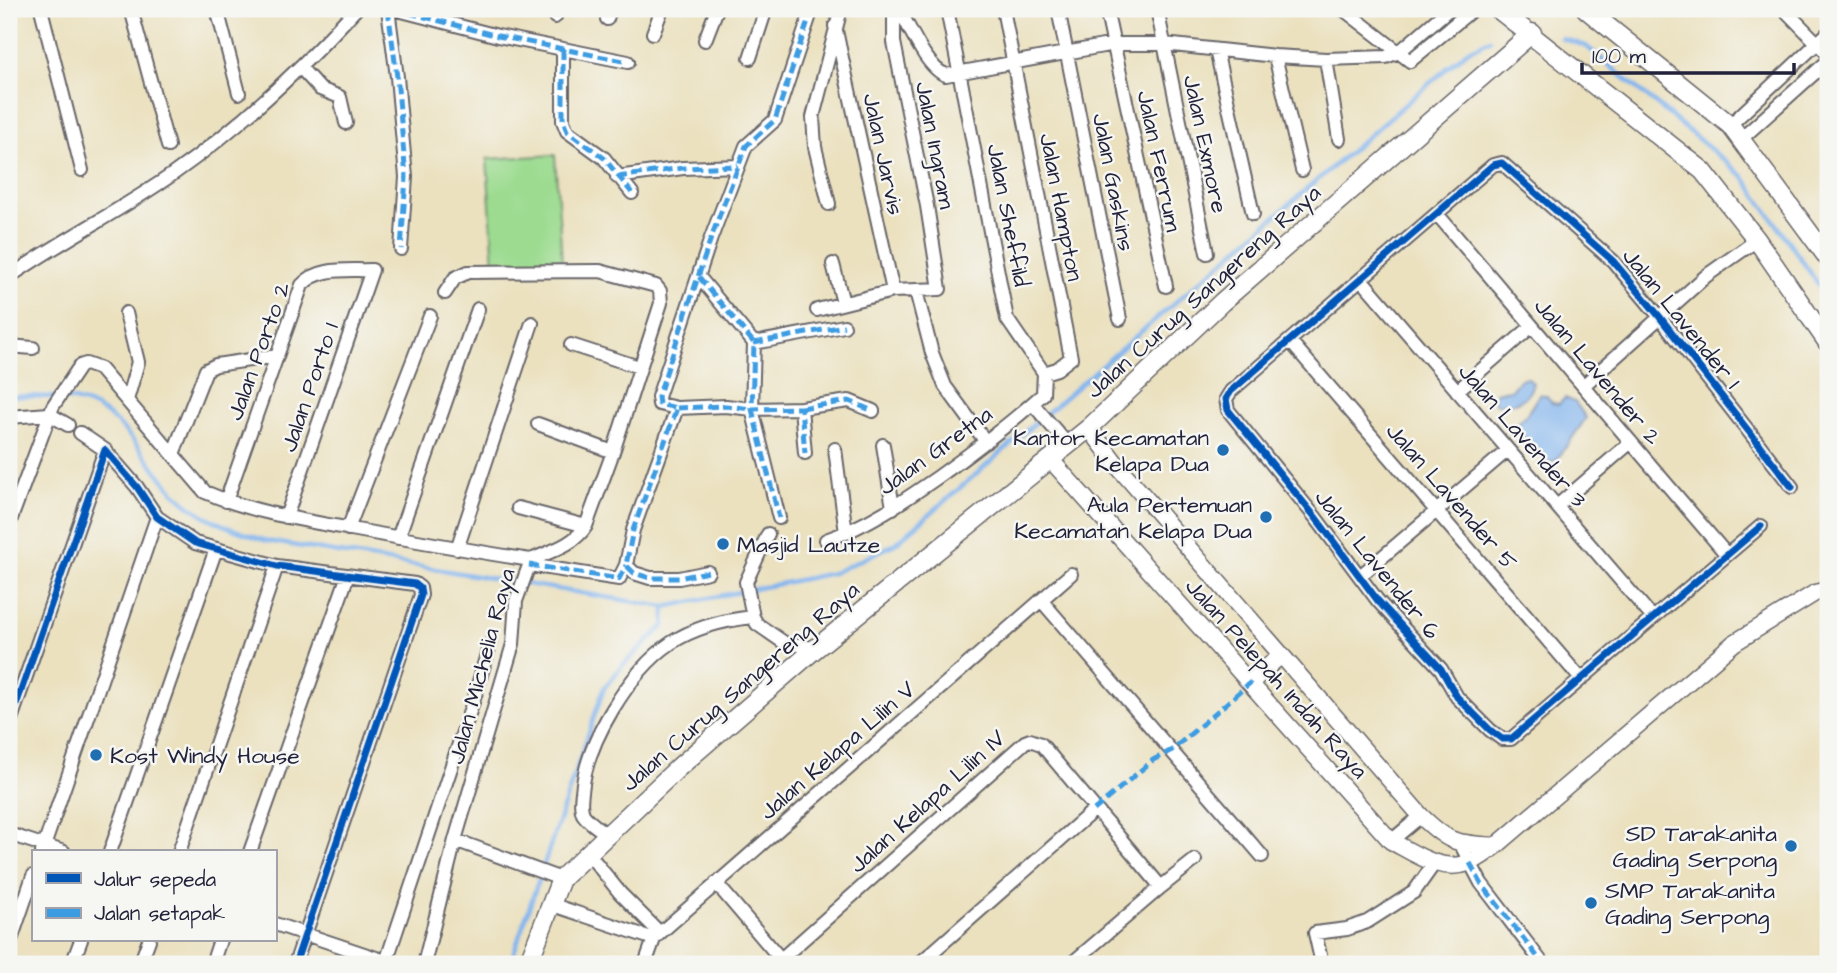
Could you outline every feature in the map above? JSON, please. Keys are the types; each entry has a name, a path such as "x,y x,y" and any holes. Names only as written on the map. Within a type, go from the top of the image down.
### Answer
{"main road":[{"path":"1498,9 1532,33 1703,171 1757,240 1828,343"},
{"path":"1586,9 1736,132 1828,258"},
{"name":"Jalan Curug Sangereng Raya","path":"528,964 550,904 556,877 588,853 679,767 816,649 1050,459 1065,442 1089,428 1222,302 1532,33"}],"street":[{"path":"41,9 82,170"},
{"path":"131,9 168,146"},
{"path":"217,9 239,93"},
{"path":"9,277 172,174 231,129 300,67 356,9"},
{"path":"388,9 406,177 401,249"},
{"path":"394,9 498,36 628,62"},
{"path":"653,33 662,9"},
{"path":"705,40 717,9"},
{"path":"750,58 766,9"},
{"path":"812,9 775,120 747,143 738,166 659,397 659,404 677,408 719,406 752,409 801,408 849,401 873,411"},
{"path":"829,204 815,147 813,117 841,9"},
{"path":"897,9 936,69 943,75 1114,44 1164,44 1326,59 1386,57 1399,52 1448,9"},
{"name":"Jalan Ingram","path":"897,9 894,42 927,206 940,289 916,291"},
{"name":"Jalan Sheffild","path":"947,9 1007,319 1044,373"},
{"name":"Jalan Hampton","path":"1003,9 1071,358 1057,369 1044,373"},
{"name":"Jalan Gaskins","path":"1058,9 1120,319"},
{"name":"Jalan Ferrum","path":"1106,9 1166,286"},
{"path":"1343,9 1410,61 1473,9"},
{"path":"1784,9 1828,54"},
{"name":"Jalan Exmore","path":"1158,14 1208,253"},
{"name":"Jalan Jarvis","path":"835,26 893,290"},
{"path":"1736,132 1828,33"},
{"path":"563,49 564,121 567,131 601,154 632,194"},
{"path":"1216,50 1253,215"},
{"path":"1275,56 1302,170"},
{"path":"1326,59 1339,139"},
{"path":"1736,132 1828,61"},
{"path":"300,67 320,89 340,97 346,123"},
{"name":"Jalan Lavender 1","path":"1437,214 1495,164 1502,163 1508,167 1613,261 1792,487"},
{"path":"617,177 683,168 738,166"},
{"path":"1290,341 1437,214"},
{"name":"Jalan Lavender 2","path":"1437,214 1727,555"},
{"path":"1583,386 1706,276 1757,240"},
{"path":"833,264 843,303"},
{"name":"Jalan Porto 2","path":"226,501 302,285 318,272 372,270"},
{"name":"Jalan Porto 1","path":"286,517 372,270"},
{"path":"445,293 455,278 468,272 600,271 656,286 660,291 661,303 586,526 518,508"},
{"path":"699,277 754,343 752,409 779,518"},
{"name":"Jalan Lavender 3","path":"1361,279 1653,618"},
{"path":"817,310 893,290 916,291 932,353 945,386 986,442"},
{"path":"398,538 478,309"},
{"path":"126,313 138,362 127,400"},
{"path":"348,529 430,316"},
{"path":"457,549 532,323"},
{"path":"754,343 844,326"},
{"path":"1457,391 1532,326"},
{"name":"Jalan Lavender 6","path":"1290,341 1231,391 1226,400 1228,410 1378,601 1440,669 1457,696 1490,730 1502,739 1511,739 1581,679"},
{"name":"Jalan Lavender 5","path":"1290,341 1581,679"},
{"path":"570,345 639,367"},
{"path":"9,346 33,348"},
{"path":"173,454 206,370 216,365 277,356"},
{"path":"9,524 51,410 80,366 86,364 96,366 205,492 226,501 286,517 529,565 619,579 626,565 633,530 677,408"},
{"path":"1044,373 1044,394 1037,408 1065,442"},
{"path":"801,408 806,453"},
{"name":"Jalan Gretna","path":"826,540 846,533 893,508 1037,408"},
{"path":"9,416 51,410 68,425"},
{"path":"538,424 613,452"},
{"name":"Jalan Pelepah Indah Raya","path":"1089,428 1121,470 1421,816 1448,839 1460,843 1496,846"},
{"path":"80,433 105,450 137,487 157,517 195,543 277,566 415,584 420,588 421,595 295,964"},
{"path":"1557,506 1631,442"},
{"path":"883,445 893,508"},
{"path":"835,449 846,533"},
{"path":"9,725 105,450"},
{"path":"1360,576 1508,450"},
{"name":"Jalan Pelepah Indah Raya","path":"1050,459 1391,841 1434,863 1452,866 1470,863"},
{"path":"9,834 43,849 157,517"},
{"name":"Jalan Michelia Raya","path":"424,964 455,841 513,644 516,601 529,565 570,543 586,526"},
{"path":"1581,679 1760,526"},
{"path":"768,534 746,582 751,611 757,624 786,644 816,649"},
{"path":"111,850 216,549"},
{"path":"626,565 634,573 650,578 679,578 708,572"},
{"path":"180,850 277,566"},
{"name":"Jalan Kelapa Lilin V","path":"645,964 657,936 1071,574"},
{"path":"251,850 348,575"},
{"path":"1470,863 1496,846 1734,643 1815,593 1828,590"},
{"path":"1041,600 1262,856"},
{"path":"607,835 583,814 581,805 583,780 591,754 612,712 630,685 672,643 751,611"},
{"path":"276,924 390,963 490,643"},
{"path":"1251,682 1282,655"},
{"name":"Jalan Kelapa Lilin IV","path":"783,962 1030,740 1041,744 1161,887"},
{"path":"919,964 1094,810"},
{"path":"1391,841 1421,816"},
{"path":"455,841 556,877"},
{"path":"1460,843 1481,883 1543,964"},
{"path":"588,853 657,936"},
{"path":"1071,964 1195,860"},
{"path":"1322,964 1315,933 1346,929 1367,922 1414,892 1434,863"},
{"path":"9,946 32,879"},
{"path":"716,883 783,962"},
{"path":"550,904 657,936"},
{"path":"72,964 79,942"},
{"path":"140,964 148,942"},
{"path":"212,964 219,942"}],"green space":[{"path":"555,155 562,262 494,266 487,159"}],"water":[{"path":"1526,377 1533,383 1524,398 1514,403 1496,404 1493,400 1495,392 1511,390 1519,380"},
{"path":"1540,394 1547,396 1552,403 1559,404 1565,398 1575,402 1586,418 1556,461 1547,463 1529,440 1510,431 1525,416"}],"waterway":[{"path":"1561,38 1586,46 1743,176 1828,298"},
{"path":"9,396 69,399 102,411 126,432 167,484 186,503 219,523 267,541 665,607 833,573 895,544 1467,51 1490,40"},
{"path":"510,964 604,688 623,665 664,626 665,607"}],"marked path":[{"path":"388,9 406,177 401,249"},
{"path":"394,9 498,36 628,62"},
{"path":"708,572 679,578 650,578 634,573 626,565 633,530 677,408 659,404 658,397 711,238 746,146 775,120 812,9"},
{"path":"563,49 563,121 567,131 604,158 632,193"},
{"path":"617,177 683,168 738,166"},
{"path":"699,277 754,343 752,409 801,408 805,453"},
{"path":"754,343 844,326"},
{"path":"801,408 849,401 873,411"},
{"path":"677,408 726,406 752,409 779,518"},
{"path":"529,565 619,579 626,565"},
{"path":"1094,810 1153,760 1172,750 1251,682"},
{"path":"1470,863 1481,883 1543,964"}],"cycle path":[{"path":"1761,526 1511,739 1502,739 1457,697 1441,669 1378,601 1316,518 1228,410 1226,399 1231,391 1493,165 1502,163 1613,261 1792,487"},
{"path":"9,725 105,450 137,487 157,517 195,543 277,566 415,584 420,588 421,595 295,964"}],"place":[{"name":"Kantor Kecamatan Kelapa Dua","path":"1223,450"},
{"name":"Aula Pertemuan Kecamatan Kelapa Dua","path":"1266,517"},
{"name":"Masjid Lautze","path":"723,544"},
{"name":"Kost Windy House","path":"96,755"},
{"name":"SD Tarakanita Gading Serpong","path":"1791,846"},
{"name":"SMP Tarakanita Gading Serpong","path":"1591,903"}]}
